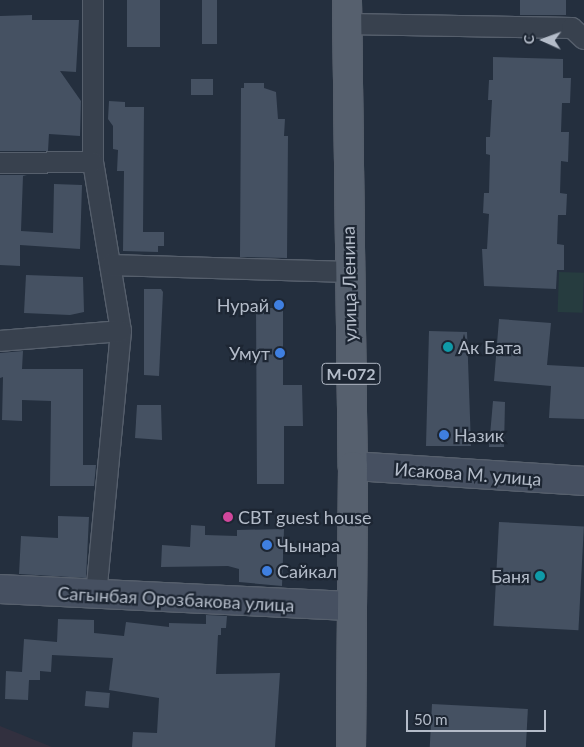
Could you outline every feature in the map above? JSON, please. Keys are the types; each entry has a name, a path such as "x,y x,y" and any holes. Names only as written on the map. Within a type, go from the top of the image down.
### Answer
{"main road":[{"name":"улица Ленина","path":"347,12 348,272 353,466 351,747"}],"street":[{"path":"93,0 94,162 122,331 96,595"},
{"path":"347,12 572,28 584,39"},
{"path":"0,163 94,162"},
{"path":"111,265 348,272"},
{"path":"0,341 122,331"},
{"name":"Исакова М. улица","path":"353,466 584,481"},
{"name":"Сагынбая Орозбакова улица","path":"0,589 351,606"}],"shaded area":[{"path":"0,726 52,747 0,747"}],"green space":[{"path":"559,272 584,273 583,313 558,312"}],"building":[{"path":"127,0 160,0 160,47 127,47"},
{"path":"202,0 217,0 217,44 202,44"},
{"path":"520,0 566,0 566,15 520,15"},
{"path":"32,15 32,20 79,20 76,72 60,71 81,101 80,136 49,134 48,151 0,151 0,16"},
{"path":"493,57 563,59 563,78 571,78 570,103 562,103 561,132 569,132 568,162 561,161 560,193 567,194 566,215 558,215 557,244 564,245 564,270 557,270 556,289 484,286 482,249 487,249 489,214 483,213 484,193 489,193 490,155 486,154 486,137 490,137 492,100 488,100 489,80 493,80"},
{"path":"191,79 213,79 213,95 191,95"},
{"path":"244,83 264,83 264,88 276,92 278,119 285,119 284,136 288,136 287,258 240,257 241,88 244,88"},
{"path":"109,101 125,102 125,107 144,107 143,232 164,232 164,246 158,246 158,252 123,251 124,171 117,171 118,150 113,149 113,126 108,119"},
{"path":"0,175 27,175 23,176 21,231 53,233 54,184 82,185 80,249 20,245 20,266 0,265"},
{"path":"26,275 83,277 84,312 70,315 24,313"},
{"path":"144,289 161,289 163,292 159,376 144,375"},
{"path":"256,308 283,308 283,385 302,385 303,426 284,426 284,484 257,484"},
{"path":"499,319 551,323 547,365 584,367 584,419 549,418 551,386 494,381"},
{"path":"429,331 467,332 471,446 426,446"},
{"path":"23,351 22,369 83,369 83,465 96,465 94,486 50,486 51,401 22,400 22,421 2,420 3,377 0,378 0,353"},
{"path":"493,401 505,402 504,447 489,447"},
{"path":"137,405 161,405 162,440 135,438"},
{"path":"58,516 89,517 86,578 19,574 21,536 58,538"},
{"name":"Баня","path":"499,522 584,526 578,630 494,626"},
{"path":"191,525 205,526 205,535 237,536 237,530 284,529 282,586 239,582 239,569 228,566 161,567 162,545 190,547"},
{"path":"206,615 227,616 226,628 221,628 221,635 218,635 216,674 280,673 275,747 132,747 133,732 157,733 159,698 109,690 113,658 52,655 51,672 40,671 40,680 29,680 28,700 5,699 6,671 22,672 24,639 57,642 58,619 94,620 94,633 124,636 126,622 169,627 169,623 206,624"},
{"path":"86,691 110,693 109,708 85,706"},
{"path":"432,704 528,709 526,747 430,747"}],"place":[{"name":"Нурай","path":"279,305"},
{"name":"Ак Бата","path":"448,347"},
{"name":"Умут","path":"280,353"},
{"name":"Назик","path":"444,435"},
{"name":"CBT guest house","path":"228,517"},
{"name":"Чынара","path":"267,545"},
{"name":"Сайкал","path":"267,571"},
{"name":"Баня","path":"540,576"}]}
